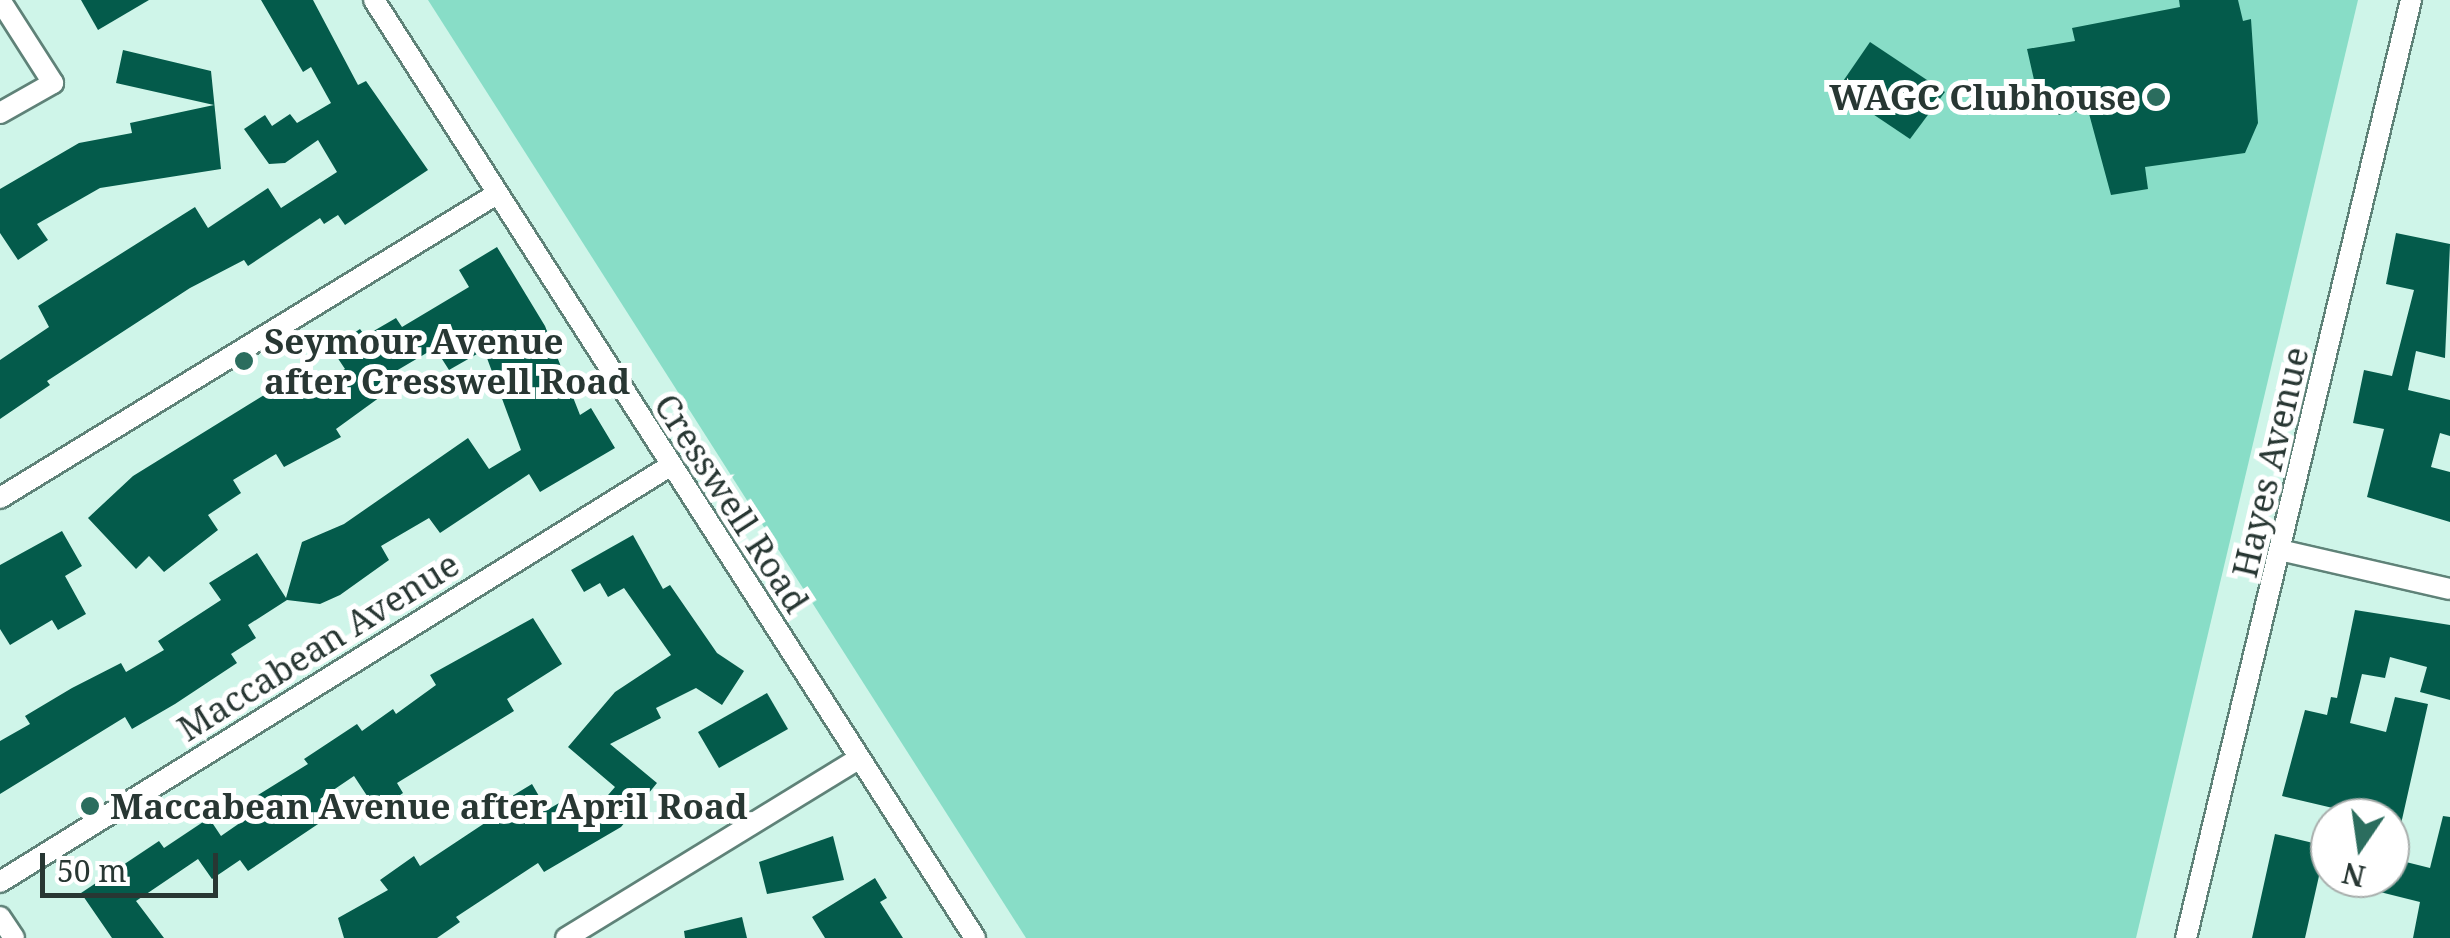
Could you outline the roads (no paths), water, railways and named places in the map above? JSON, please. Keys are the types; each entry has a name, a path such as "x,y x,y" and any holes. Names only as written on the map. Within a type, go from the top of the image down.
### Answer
{"street":[{"path":"0,0 53,83 0,112"},
{"name":"Cresswell Road","path":"374,0 494,195 974,938"},
{"name":"Hayes Avenue","path":"2186,938 2284,551 2412,0"},
{"path":"0,498 494,195"},
{"name":"Maccabean Avenue","path":"0,882 670,466"},
{"path":"2284,551 2450,589"},
{"path":"566,938 857,760"},
{"path":"0,918 14,938"}],"place":[{"name":"WAGC Clubhouse","path":"2156,97"},
{"name":"Seymour Avenue after Cresswell Road","path":"244,361"},
{"name":"Maccabean Avenue after April Road","path":"90,806"}]}
